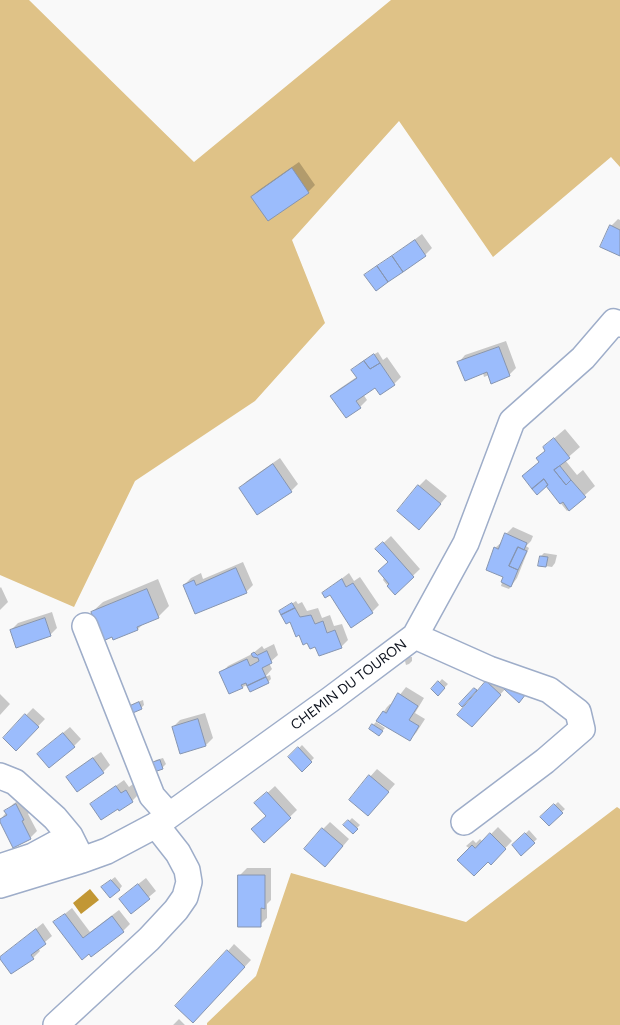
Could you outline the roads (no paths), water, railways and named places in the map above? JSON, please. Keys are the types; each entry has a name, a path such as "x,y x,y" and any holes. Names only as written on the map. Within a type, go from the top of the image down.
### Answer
{"street":[{"name":"CHEMIN DU TOURON","path":"0,885 82,860 128,841 162,820 331,699 415,636 466,542 512,421 583,358 614,322 620,324"},
{"path":"56,1025 150,938 176,910 185,897 189,882 187,870 162,820 85,626"},
{"path":"415,636 489,669 549,690 578,712 582,729 545,761 464,822"},
{"path":"0,776 15,782 55,818 70,836 82,860"},
{"path":"0,866 33,856 70,836"}]}
